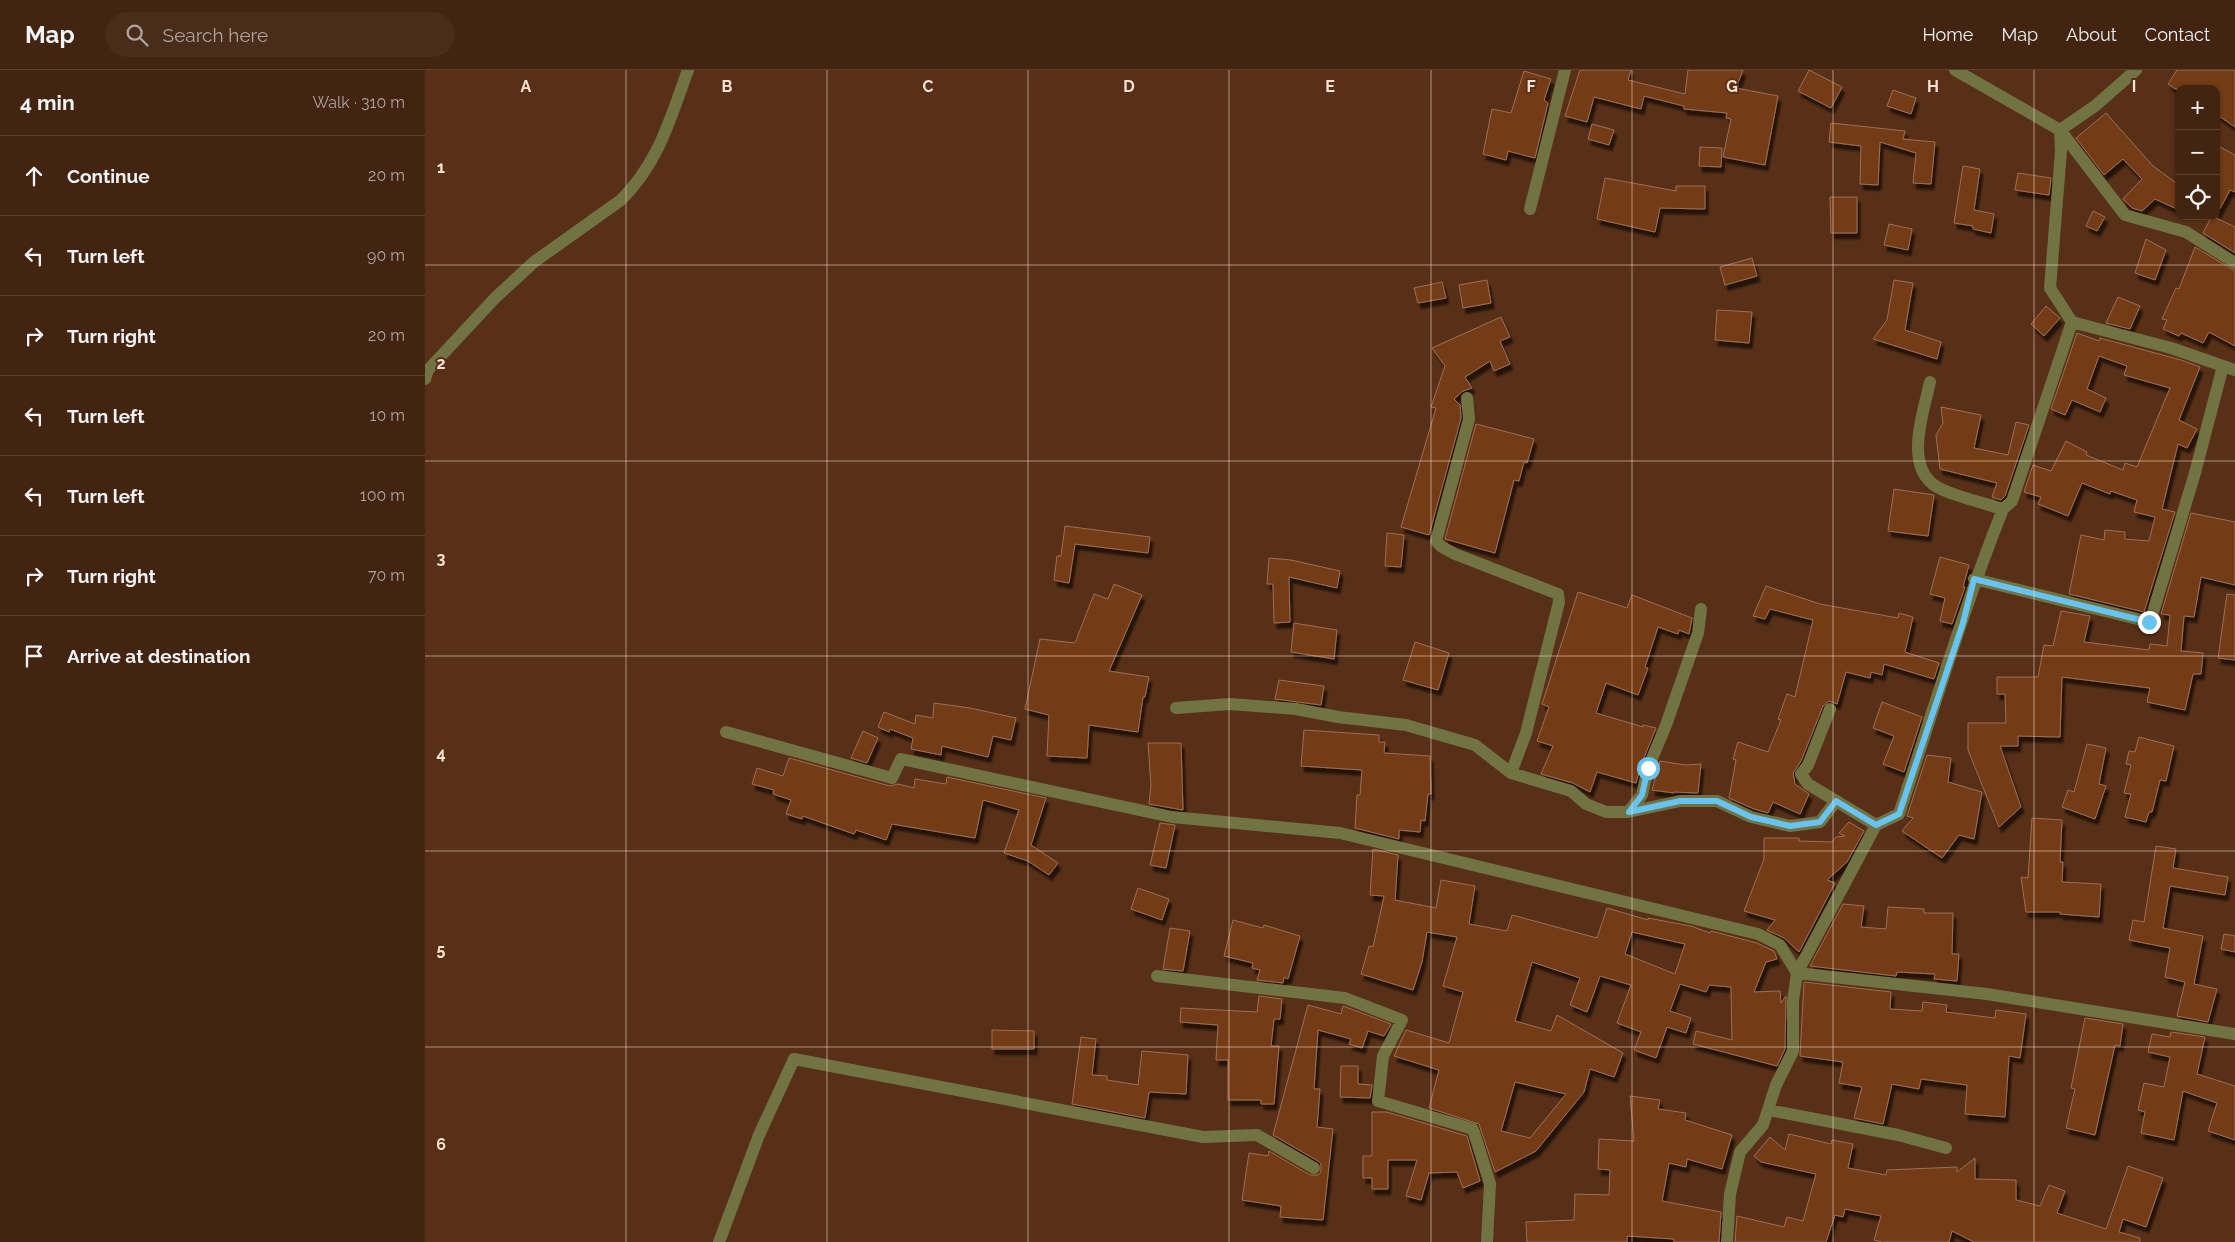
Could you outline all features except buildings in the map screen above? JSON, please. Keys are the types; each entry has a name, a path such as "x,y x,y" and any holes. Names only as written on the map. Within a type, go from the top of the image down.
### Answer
{"street":[{"path":"425,379 428,370 461,333 521,274 573,233 621,200 633,188 659,148 688,70"},
{"path":"1529,209 1565,70"},
{"path":"1955,70 2060,130 2125,215 2185,232 2235,263"},
{"path":"2060,130 2095,106 2136,70"},
{"path":"1974,579 2149,622 2229,368 2171,348 2072,322 2050,288 2061,151 2060,130"},
{"path":"1727,1242 1730,1194 1740,1152 1763,1125 1776,1085 1793,1051 1793,1002 1797,973 1876,825 1899,814 1963,623 1974,579 2003,509 2011,500 2072,322"},
{"path":"1930,382 1918,439 1920,466 1927,480 1942,490 2003,509"},
{"path":"1467,398 1469,419 1436,541 1441,548 1558,594 1555,617 1526,733 1511,773"},
{"path":"1629,812 1642,795 1648,768 1666,725 1698,633 1701,609"},
{"path":"1176,708 1239,705 1296,709 1406,725 1475,745 1511,773 1571,791 1586,804 1606,812 1629,812 1680,801 1717,801 1751,817 1790,826 1820,822 1836,801"},
{"path":"1830,709 1808,765 1801,774 1808,784 1876,825"},
{"path":"726,732 893,778 901,759 1172,817 1340,833 1758,934 1780,945 1797,973"},
{"path":"1797,973 1987,994 2235,1034"},
{"path":"1157,976 1345,998 1402,1020 1383,1056 1378,1102 1473,1129 1490,1184 1487,1242"},
{"path":"719,1242 759,1135 794,1059 1203,1137 1257,1135 1314,1168"},
{"path":"1769,1110 1898,1135 1946,1148"}],"route":[{"path":"1648,768 1642,795 1629,812 1680,801 1717,801 1751,817 1790,826 1820,822 1836,801 1876,825 1899,814 1963,623 1974,579 2149,622"}]}
